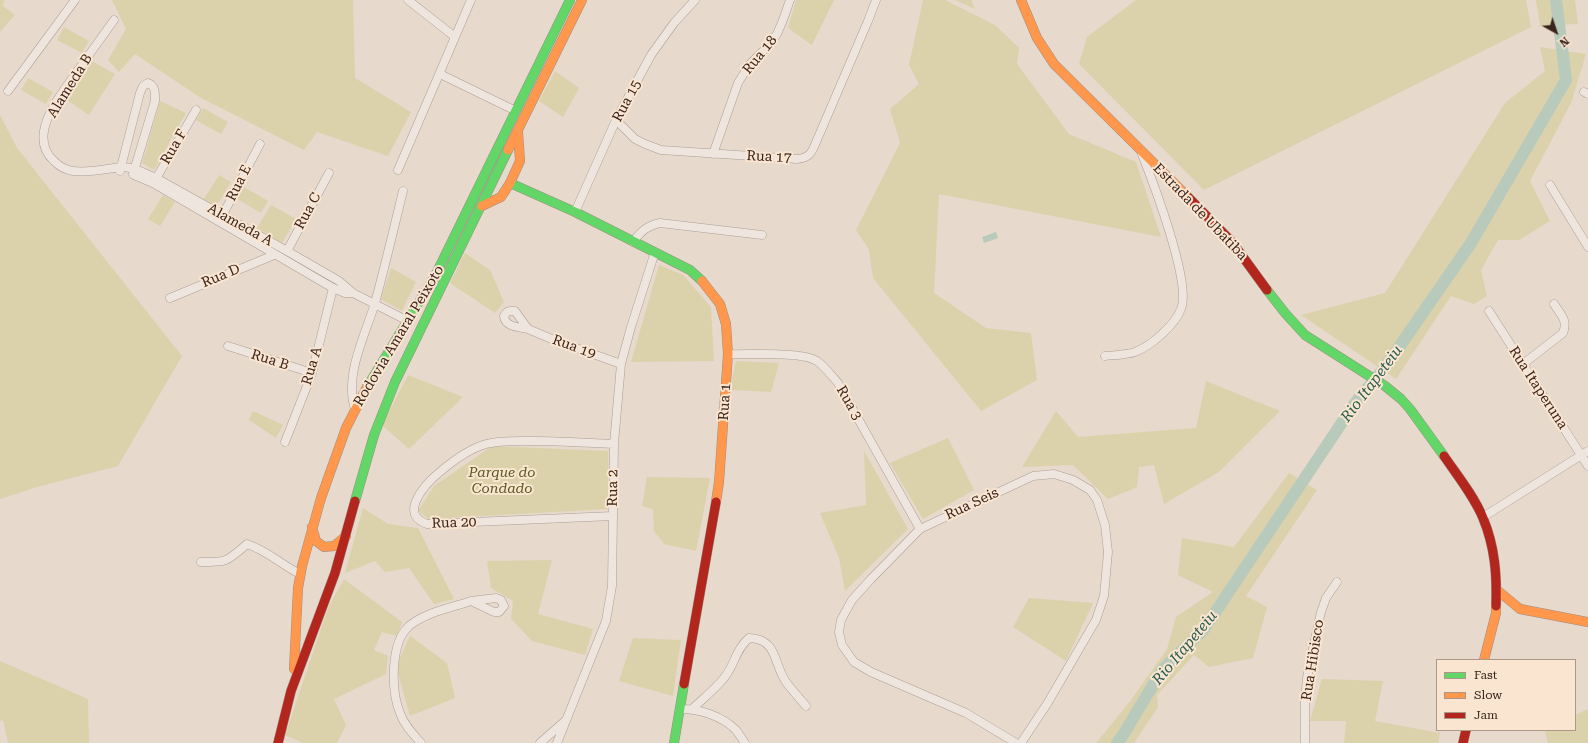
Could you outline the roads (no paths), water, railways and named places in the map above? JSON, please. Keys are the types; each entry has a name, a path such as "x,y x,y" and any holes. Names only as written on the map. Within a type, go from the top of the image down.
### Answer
{"main road":[{"name":"Rodovia Amaral Peixoto","path":"291,691 324,604 346,536 382,412 395,382 582,0"},
{"name":"Estrada de Ubatiba","path":"1022,0 1038,42 1052,62 1230,241 1250,265 1279,308 1294,325 1305,335 1385,386 1401,399 1457,474 1483,517 1495,558 1497,590 1496,613 1484,659"},
{"name":"Rodovia Amaral Peixoto","path":"278,743 291,691 296,654 297,601 300,574 312,527 335,454 354,409 438,270 568,1"},
{"path":"482,206 501,197 510,183 520,161 518,132"},
{"name":"Rua 1","path":"510,183 575,212 690,270 707,286 720,304 726,324 728,354 719,482 674,743"},
{"path":"312,527 316,542 324,548 333,547 346,536"},
{"path":"1497,590 1511,604 1520,609 1588,622"},
{"path":"1463,743 1466,731"}],"street":[{"path":"8,91 75,0"},
{"path":"408,0 455,37"},
{"path":"398,170 471,0"},
{"name":"Rua 15","path":"575,212 616,120 651,55 674,22 696,0"},
{"name":"Rua 18","path":"713,154 738,83 749,65 766,48 777,34 790,0"},
{"name":"Rua 17","path":"616,120 635,139 660,150 797,159 805,158 809,156 814,147 876,0"},
{"name":"Alameda B","path":"114,20 51,110 44,129 43,140 45,151 53,160 67,169 84,172 119,169"},
{"path":"440,74 516,111"},
{"path":"119,169 142,86 148,84 152,85 154,88 155,100 133,172"},
{"name":"Rua F","path":"154,181 196,110"},
{"name":"Rua E","path":"221,219 260,144"},
{"path":"1105,356 1134,352 1154,341 1176,318 1182,309 1184,299 1183,285 1171,239 1161,206 1140,150"},
{"name":"Alameda A","path":"119,169 133,172 154,181 221,219 287,250 346,286 353,293 408,321"},
{"name":"Rua C","path":"287,250 329,173"},
{"path":"1550,186 1588,247"},
{"path":"354,409 351,398 353,372 375,303 403,191"},
{"name":"Alameda A","path":"221,219 274,255 333,288 345,293 353,293"},
{"path":"633,242 640,232 649,226 660,223 762,235"},
{"name":"Rua 2","path":"557,743 606,621 612,586 614,444 621,364 655,252"},
{"name":"Rua D","path":"170,298 274,255"},
{"name":"Rua A","path":"285,442 312,373 333,288"},
{"path":"1523,364 1563,333 1566,322 1554,304"},
{"name":"Rua Itaperuna","path":"1489,310 1523,364 1585,453 1588,466"},
{"name":"Rua 19","path":"528,329 621,364"},
{"name":"Rua B","path":"228,346 312,373"},
{"name":"Rua 3","path":"728,354 801,355 816,360 838,383 920,528"},
{"name":"Rua 20","path":"613,516 427,524 419,521 415,517 413,510 416,501 428,481 464,454 485,444 507,440 614,444"},
{"path":"1483,517 1585,453"},
{"name":"Rua Seis","path":"1016,743 966,713 871,672 854,662 842,645 839,632 841,620 852,600 870,579 920,528 1033,476 1054,474 1073,480 1090,490 1097,500 1105,525 1108,552 1104,596 1096,620 1047,704 1021,743"},
{"path":"201,562 224,562 229,560 247,544 261,549 283,566 300,574"},
{"name":"Rua Hibisco","path":"1305,743 1305,701 1307,678 1316,630 1326,598 1338,582"},
{"path":"421,743 403,719 395,697 394,663 400,642 408,627 422,617 471,601"},
{"path":"692,709 724,678 730,670 741,645 749,638 758,638 770,646 786,682 806,706"},
{"path":"680,709 692,709 720,718 736,730 745,743"},
{"name":"Rua 2","path":"540,743 565,720"}],"waterway":[{"name":"Rio Itapeteiu","path":"1117,743 1162,670 1204,629 1355,403 1386,366 1471,243 1566,80 1556,0"}],"park label":[{"name":"Parque do Condado","path":"502,482"}]}
